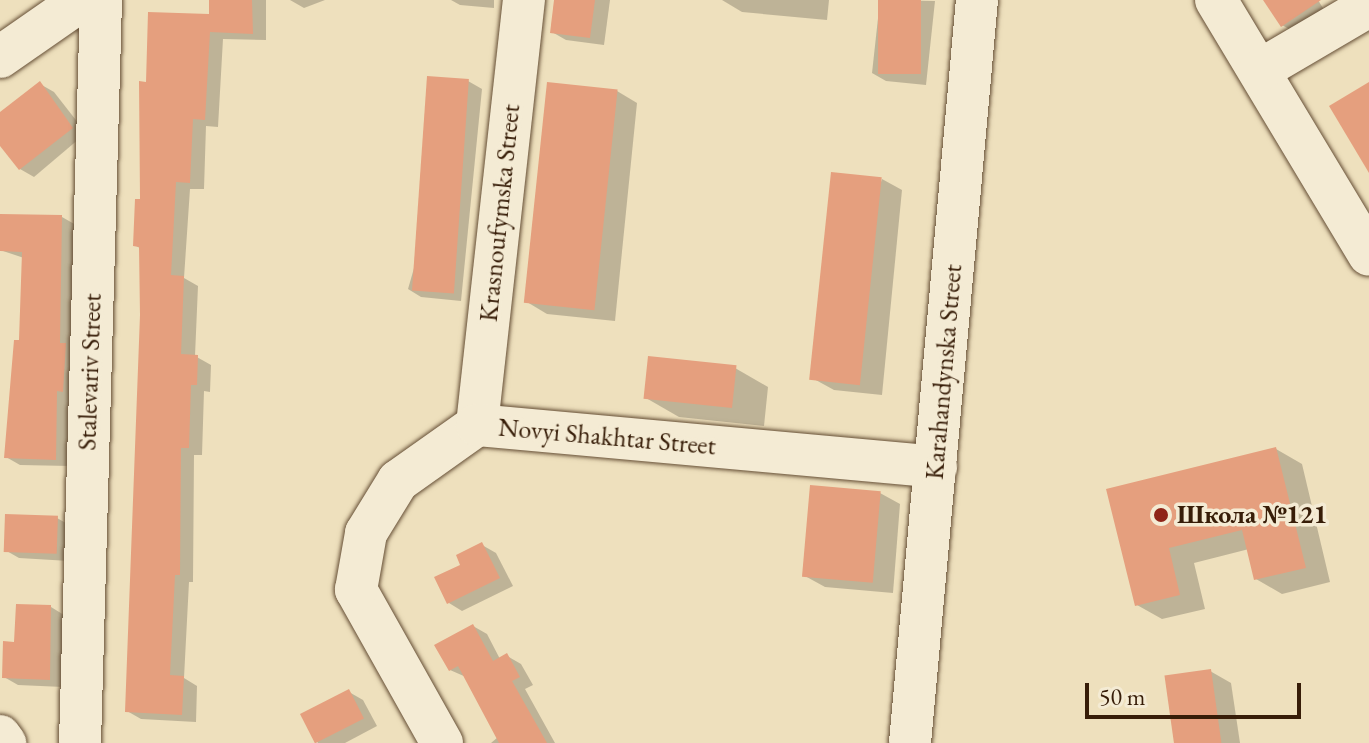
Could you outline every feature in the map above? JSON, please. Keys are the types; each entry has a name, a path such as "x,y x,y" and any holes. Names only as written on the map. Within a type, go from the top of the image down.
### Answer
{"street":[{"path":"0,57 82,0"},
{"name":"Stalevariv Street","path":"80,743 101,0"},
{"name":"Krasnoufymska Street","path":"477,425 524,0"},
{"name":"Karahandynska Street","path":"910,743 977,0"},
{"path":"1216,0 1369,255"},
{"path":"1260,70 1369,6"},
{"name":"Novyi Shakhtar Street","path":"442,743 356,590 366,533 398,481 477,425 936,467"},
{"path":"0,736 5,743"}],"building":[{"path":"209,0 252,0 253,34 210,32 205,120 193,119 190,183 176,182 171,275 184,276 181,354 198,355 197,385 191,385 189,448 181,448 180,575 175,575 170,675 184,676 182,715 125,712 140,315 139,247 133,246 135,199 140,199 139,81 146,82 148,12 209,14"},
{"path":"554,0 595,0 590,38 550,33"},
{"path":"878,0 921,0 921,74 878,74"},
{"path":"1263,0 1321,0 1281,27"},
{"path":"427,76 469,79 454,293 412,290"},
{"path":"40,81 73,128 19,170 0,146 0,112"},
{"path":"547,82 618,89 594,310 524,303"},
{"path":"1369,82 1369,173 1329,106"},
{"path":"831,172 882,177 860,385 809,380"},
{"path":"0,214 62,215 60,343 66,343 63,392 57,391 56,460 4,458 14,340 19,340 22,252 0,251"},
{"path":"648,356 737,365 732,408 644,399"},
{"path":"1276,447 1306,568 1254,580 1242,530 1169,548 1180,595 1135,606 1106,489"},
{"path":"810,485 881,491 873,583 802,577"},
{"path":"5,514 58,516 57,554 4,552"},
{"path":"482,542 500,578 447,604 434,577 460,565 456,555"},
{"path":"16,604 51,605 50,680 2,678 3,641 14,642"},
{"path":"473,624 493,661 507,653 520,677 512,681 547,743 499,743 458,666 449,671 434,645"},
{"path":"1211,669 1221,743 1174,743 1164,676"},
{"path":"349,689 364,718 315,743 300,714"}],"place":[{"name":"Школа №121","path":"1161,515"}]}
